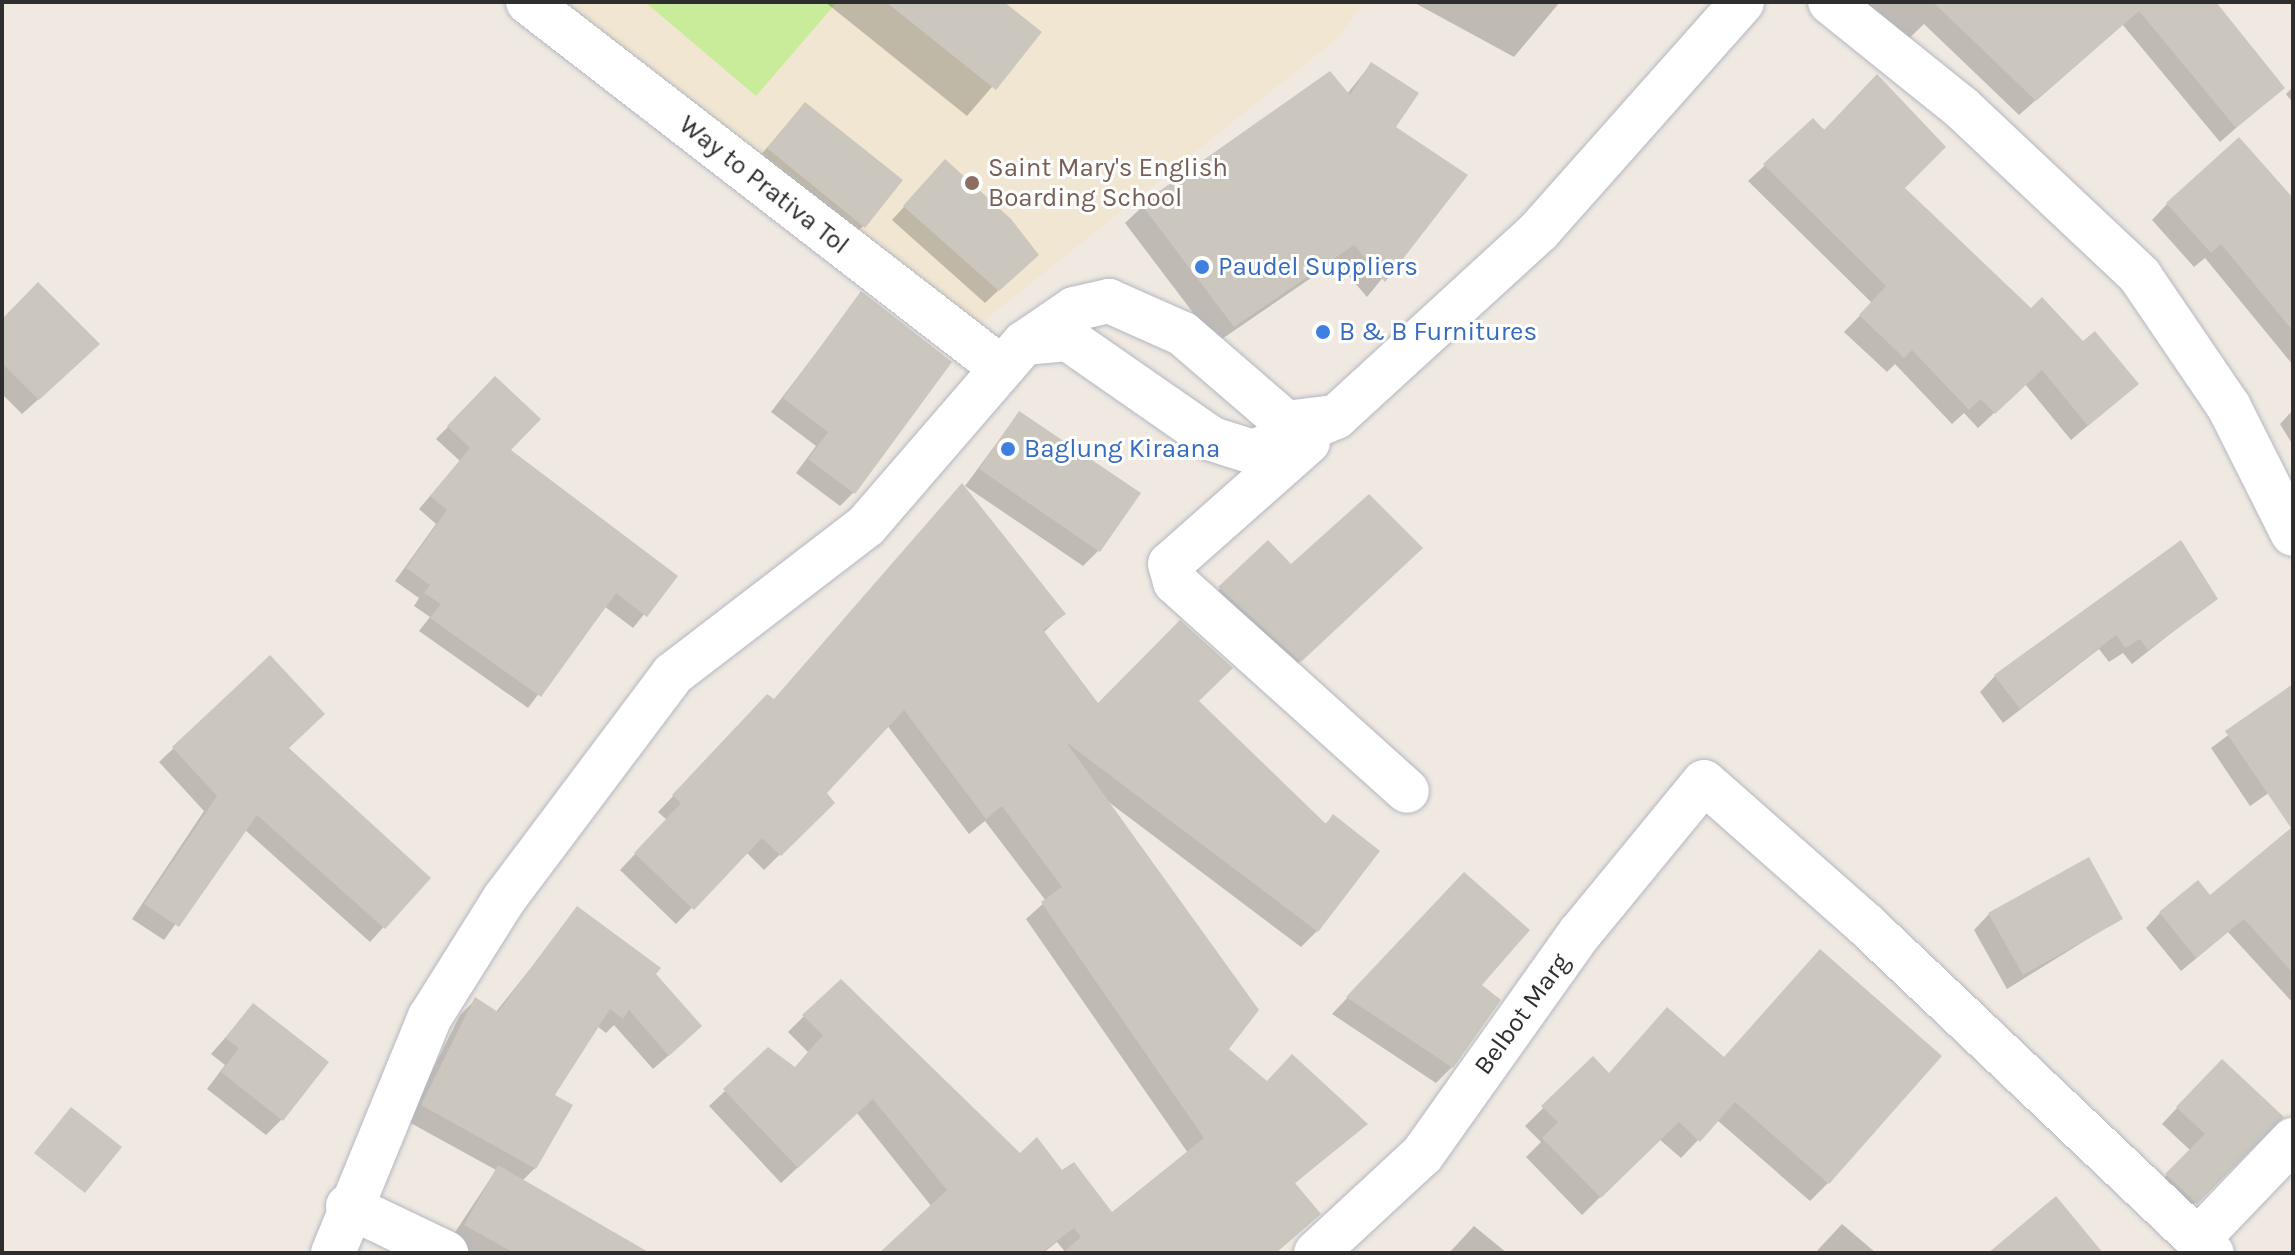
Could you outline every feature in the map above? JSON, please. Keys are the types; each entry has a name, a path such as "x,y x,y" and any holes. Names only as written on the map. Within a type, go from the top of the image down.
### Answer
{"street":[{"name":"Way to Prativa Tol","path":"528,2 1012,355"},
{"path":"1407,791 1175,582 1170,564 1539,231 1742,2"},
{"path":"1830,2 1962,108 2140,276 2229,407 2293,534"},
{"path":"333,1253 348,1206 430,1017 504,899 673,674 866,526 1012,355 1074,309 1109,301 1183,334 1286,423 1336,417"},
{"path":"1012,355 1068,339 1212,439 1253,452 1336,417"},
{"name":"Belbot Marg","path":"1316,1253 1422,1155 1580,933 1704,782 1723,793 2204,1246"},
{"path":"2204,1246 2293,1140"},
{"path":"348,1206 446,1253"}],"shaded area":[{"name":"Saint Mary's English Boarding School","path":"553,2 1364,2 1339,37 975,328"}],"green space":[{"path":"645,2 837,2 756,96"}],"building":[{"path":"886,2 1004,2 1042,32 996,90"},
{"path":"1933,2 2216,2 2285,88 2236,128 2139,11 2036,101"},
{"path":"1371,62 1419,93 1396,127 1468,175 1385,282 1354,245 1234,327 1141,204 1330,71 1350,95"},
{"path":"1877,74 1946,147 1905,188 2031,308 2042,297 2083,341 2095,331 2139,384 2088,426 2042,370 1995,414 1981,399 1969,410 1912,350 1904,358 1859,315 1886,286 1763,164 1813,118 1824,130"},
{"path":"805,102 903,180 865,228 767,148"},
{"path":"2239,137 2293,198 2293,331 2221,244 2211,253 2166,203"},
{"path":"945,159 1011,219 1039,255 999,291 903,206"},
{"path":"38,282 100,344 39,400 2,363 2,319"},
{"path":"861,291 952,362 855,494 808,459 828,432 783,398"},
{"path":"495,376 541,419 511,450 678,576 647,617 616,593 541,697 430,618 441,604 424,593 430,585 406,568 447,510 430,496 470,448 447,426"},
{"path":"1019,411 1141,493 1100,552 979,469"},
{"path":"962,483 1066,614 1043,630 1098,703 1180,620 1233,668 1199,701 1326,824 1333,814 1380,851 1318,932 1066,742 1259,1010 1229,1049 1267,1081 1292,1054 1368,1124 1295,1183 1321,1214 1276,1253 1062,1253 1081,1237 1074,1228 1041,1253 879,1253 947,1190 873,1099 798,1168 723,1089 768,1047 795,1067 823,1035 802,1015 841,979 1020,1153 1037,1137 1062,1170 1074,1162 1112,1212 1204,1138 1041,902 1062,887 1002,806 986,819 904,710 827,793 835,803 781,856 762,838 694,910 634,853 681,803 672,795 767,694 774,699"},
{"path":"1369,494 1423,548 1301,662 1218,587 1268,540 1291,564"},
{"path":"2181,540 2218,599 2148,650 2140,639 2125,648 2116,635 2020,709 1994,675"},
{"path":"270,655 325,714 289,748 431,878 385,929 257,815 179,927 144,904 217,796 172,747"},
{"path":"2293,684 2293,973 2244,919 2196,958 2159,912 2198,880 2210,895 2291,828 2225,731"},
{"path":"2089,857 2123,919 2023,975 1988,913"},
{"path":"1464,872 1530,930 1482,985 1501,1000 1453,1068 1346,997"},
{"path":"577,906 661,968 656,974 702,1026 669,1056 629,1010 623,1019 610,1009 555,1095 573,1105 536,1169 421,1105 475,997 498,1012"},
{"path":"1820,949 1942,1056 1829,1184 1735,1102 1700,1142 1679,1122 1601,1198 1542,1138 1558,1122 1541,1106 1593,1056 1609,1073 1667,1007 1724,1057"},
{"path":"253,1003 329,1062 283,1121 221,1072 239,1048 225,1038"},
{"path":"2222,1059 2284,1117 2197,1204 2165,1174 2205,1134 2176,1107"},
{"path":"71,1107 122,1147 85,1193 34,1153"},
{"path":"498,1165 650,1253 514,1253 464,1225"},
{"path":"2056,1196 2103,1253 1988,1253"}],"place":[{"name":"Saint Mary's English Boarding School","path":"972,183"},
{"name":"Paudel Suppliers","path":"1202,267"},
{"name":"B & B Furnitures","path":"1323,332"},
{"name":"Baglung Kiraana","path":"1008,449"}]}
